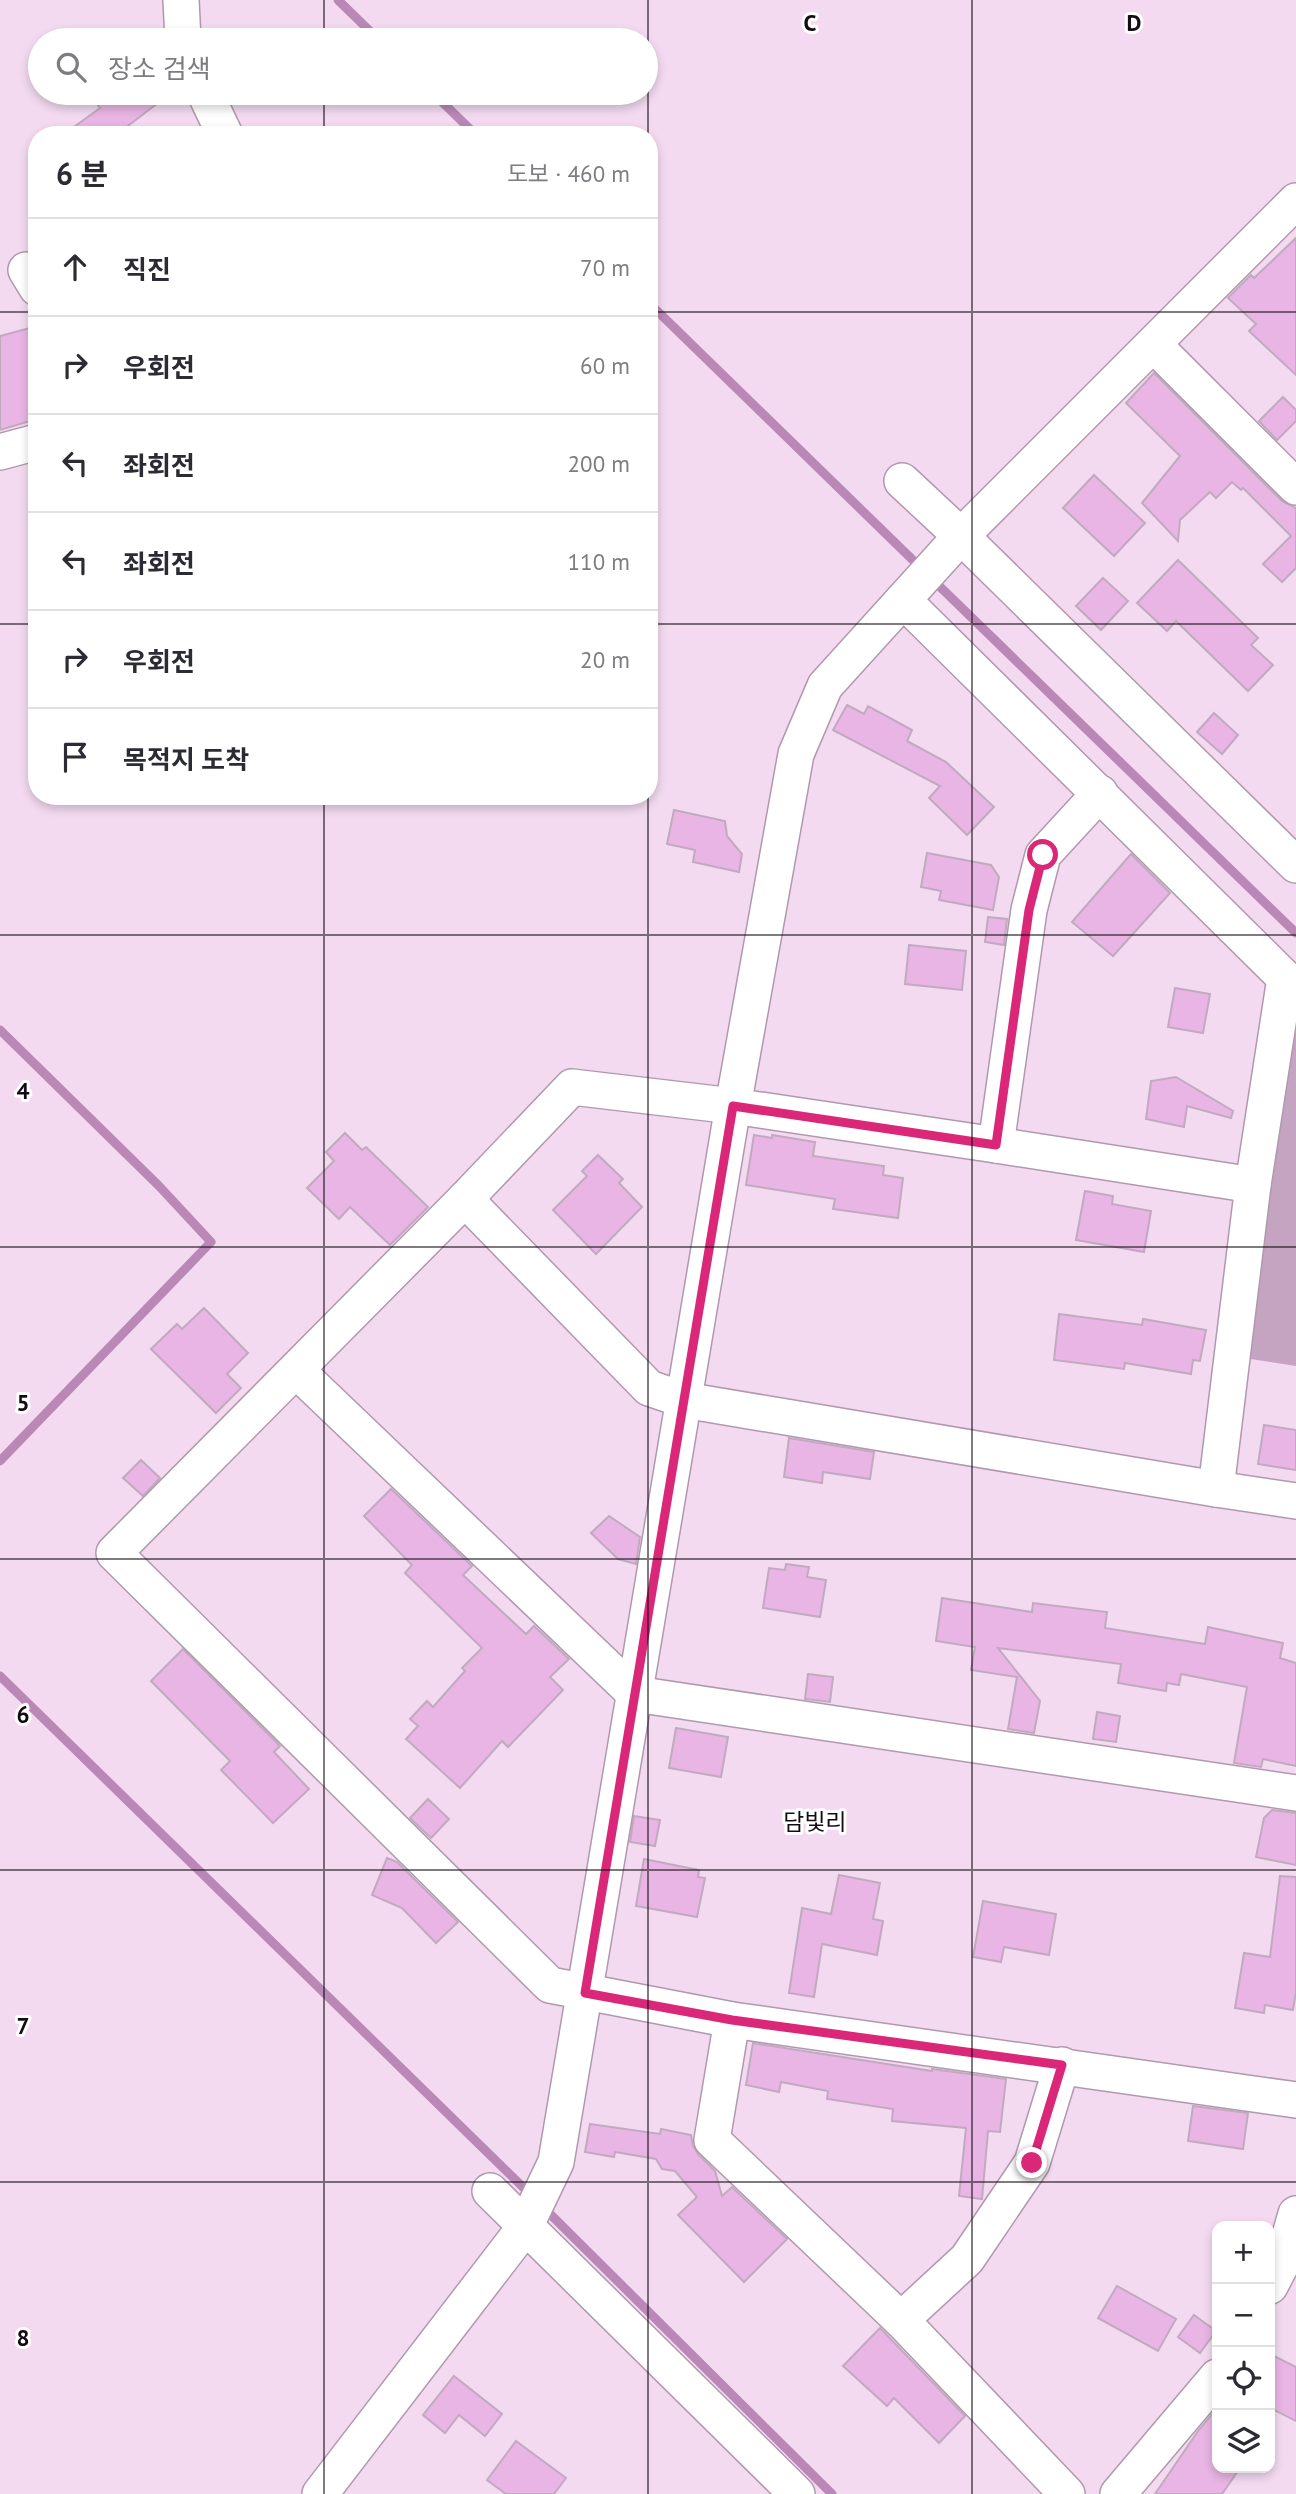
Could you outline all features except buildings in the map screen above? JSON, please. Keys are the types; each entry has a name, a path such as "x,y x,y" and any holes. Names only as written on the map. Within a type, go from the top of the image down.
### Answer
{"street":[{"path":"181,0 182,28"},
{"path":"211,105 221,126"},
{"path":"327,2491 525,2227 556,2162 733,1106 796,754 825,686 902,600 961,536 1296,201"},
{"path":"1154,345 1296,487"},
{"path":"0,452 28,444"},
{"path":"902,481 1296,865"},
{"path":"902,600 1291,983 1252,1185 1216,1489"},
{"path":"996,1145 1029,910 1043,855 1100,793"},
{"path":"1252,1185 733,1106 572,1087 465,1199 114,1553 550,1985 732,2020 1296,2100"},
{"path":"465,1199 649,1388 684,1400 1296,1501"},
{"path":"296,1370 635,1694 1296,1793"},
{"path":"732,2020 712,2140 901,2320 1067,2494"},
{"path":"901,2320 967,2259 1032,2163 1062,2065"},
{"path":"491,2191 797,2494"},
{"path":"1272,2284 1282,2263 1296,2214"},
{"path":"1118,2494 1212,2383"}],"shaded area":[{"path":"1296,1032 1296,1366 1244,1358 1289,1034"}],"waterway":[{"path":"338,0 367,28"},
{"path":"445,105 467,126"},
{"path":"658,312 921,568"},
{"path":"931,578 1296,933"},
{"path":"0,1030 159,1186 211,1242 0,1461"},
{"path":"0,1676 532,2196"},
{"path":"542,2206 832,2494"}],"district":[{"name":"담빛리","path":"815,1822"}],"route":[{"path":"1032,2163 1062,2065 732,2020 585,1993 733,1106 996,1145 1029,910 1043,855"}]}
